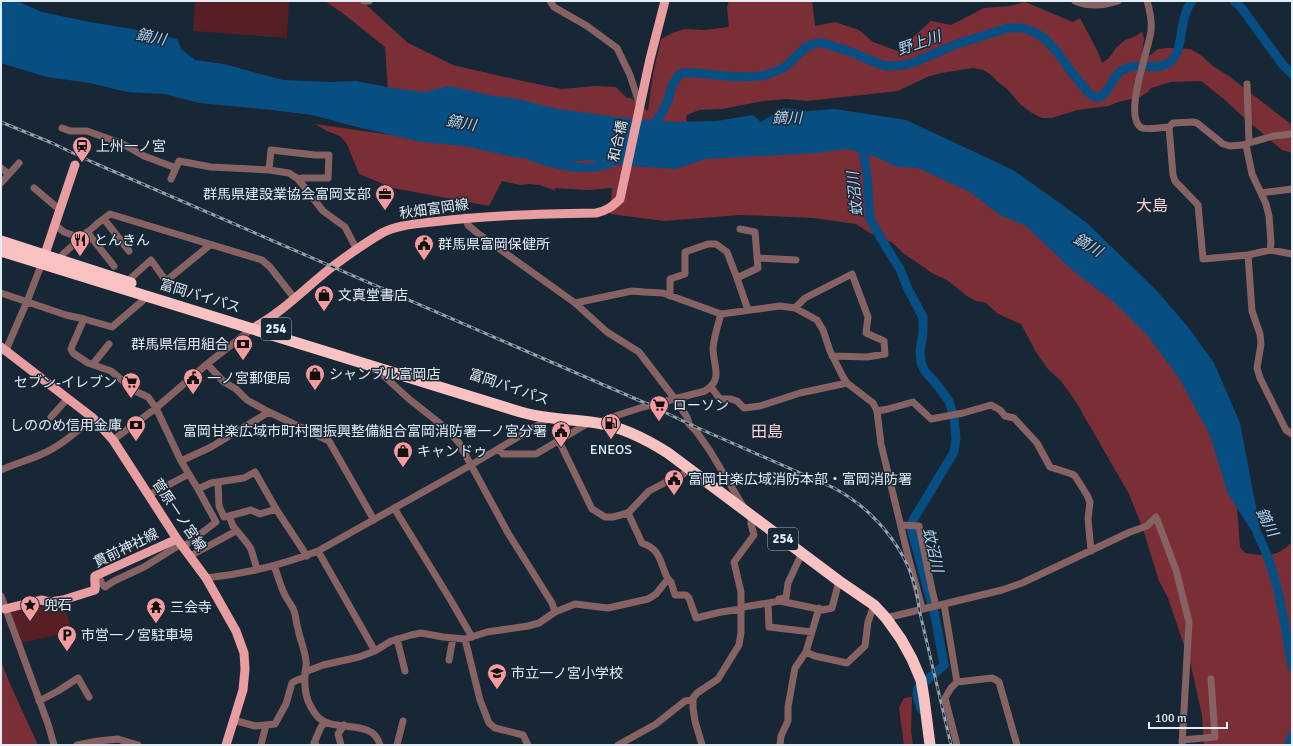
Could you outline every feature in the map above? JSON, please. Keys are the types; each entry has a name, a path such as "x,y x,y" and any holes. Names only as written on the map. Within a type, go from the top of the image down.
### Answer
{"highway":[{"name":"富岡バイパス","path":"1,241 43,259 148,296 257,326 382,369 527,414 550,418"},
{"name":"富岡バイパス","path":"1,251 43,259 257,326 528,408 550,418"},
{"name":"254","path":"550,418 595,422 621,429 646,439 668,452 839,581 874,605 886,618 901,639 912,659 920,680 924,698 930,745"}],"main road":[{"path":"639,110 665,1"},
{"name":"和合橋","path":"625,174 639,110"},
{"path":"43,259 75,165"},
{"name":"秋畑富岡線","path":"257,326 295,299 332,267 385,232 405,225 465,217 596,213 604,211 620,199 625,174"},
{"name":"菅原一ノ宮線","path":"3,349 93,418 113,440 180,543 206,578 236,631 244,653 245,669 243,690 226,745"},
{"name":"貫前神社線","path":"5,609 41,600 50,602 63,600 95,590 95,576 180,543"}],"street":[{"path":"364,1 369,1"},
{"path":"550,1 554,7 587,26 617,48 630,75 639,110"},
{"path":"1074,1 1098,6 1118,1"},
{"path":"1147,1 1151,14 1151,30 1144,54 1134,113 1140,127 1169,127 1173,123 1193,122 1223,144 1230,146 1248,144 1273,136 1292,134"},
{"path":"1247,84 1248,144 1252,174 1266,204 1269,216 1270,250"},
{"path":"1169,127 1173,175 1175,181 1198,205 1203,259 1270,250 1292,254"},
{"path":"62,128 87,131 123,144 144,156 176,168"},
{"path":"269,170 271,150 315,155 329,155 328,178 298,179"},
{"path":"171,179 180,161 212,167 269,170 288,173 298,179 322,211 345,227 357,250"},
{"path":"1,183 19,163"},
{"path":"1,168 9,174"},
{"path":"34,188 60,210"},
{"path":"1261,193 1292,189"},
{"path":"63,254 110,214 262,260 270,267 295,299"},
{"path":"465,217 468,225 476,232 575,302 607,332 639,352 675,399 687,417 689,424 696,431 710,451 748,512 754,536 734,562 741,592 741,633 739,645 718,679 697,693 693,700 695,721 702,745"},
{"path":"104,219 129,251"},
{"path":"55,224 64,232 81,238"},
{"path":"738,278 758,268 755,232 740,229"},
{"path":"87,232 114,266"},
{"path":"670,296 670,279 685,274 685,252 708,244 716,244 727,252 738,278 748,310"},
{"path":"131,278 151,260 166,281 210,245"},
{"path":"1248,254 1252,311 1260,334 1261,344 1257,368 1260,378 1286,430 1292,434"},
{"path":"757,258 796,260"},
{"path":"3,349 27,302 43,259"},
{"path":"794,308 805,298 852,274 868,317 866,333 884,341 886,354 867,357 832,356"},
{"path":"575,302 632,291 662,293 722,314 780,306 794,308 817,320 832,356 843,377 848,383 873,403 877,411 881,444 903,525 908,556 922,608"},
{"path":"1,293 112,327 148,296"},
{"path":"498,449 503,454 536,454 595,422 643,407 705,391 714,384 717,376 714,348 722,314"},
{"path":"84,319 71,349 88,363 111,371 135,391 148,397 156,408 181,461 216,522"},
{"path":"113,440 156,408 207,364 257,326"},
{"path":"93,364 109,344"},
{"path":"207,364 224,382 236,389 247,400 329,441 374,520"},
{"path":"382,369 384,376 451,434 459,443 508,534 552,603 555,612"},
{"path":"711,387 720,399 731,399 737,401 744,408 760,406 800,393 848,383"},
{"path":"51,417 68,398"},
{"path":"877,411 913,402 931,418 991,405 1000,410 1005,416 1014,418 1037,443 1050,468 1072,474 1079,481 1090,502 1088,519 1091,551"},
{"path":"181,461 211,447 269,412"},
{"path":"1,470 54,448 93,418"},
{"path":"206,578 229,576 274,566 318,551 471,465 550,418"},
{"path":"559,441 592,509 605,517 613,518 628,513 649,491 674,478 680,477 689,469"},
{"path":"198,489 218,482 244,478 255,472 276,509 307,556"},
{"path":"148,495 188,474"},
{"path":"218,482 219,506 236,531 248,543 257,569"},
{"path":"394,508 450,599 469,638 480,700 489,724 496,728 523,736 528,745"},
{"path":"98,575 105,587 144,567 180,543 227,516 251,510 260,514 276,509"},
{"path":"628,513 642,543 650,546 657,552 662,568 671,582 675,595 686,595 689,598 696,618 778,601 823,610 832,608 839,581"},
{"path":"886,618 922,608 1002,590 1033,578 1130,532 1147,526 1156,517 1176,570 1189,622 1182,743 1215,737 1211,679"},
{"path":"903,525 919,526 932,590 940,605 956,682"},
{"path":"190,556 236,531"},
{"path":"318,551 375,651"},
{"path":"778,601 779,598 786,598 788,583 802,553"},
{"path":"274,566 284,594 294,609 306,663 305,693 307,700 318,716 325,722 370,731 378,738 380,745"},
{"path":"233,720 255,726 275,724 286,704 292,683 323,665 359,657 375,651 391,641 421,633 452,638 469,638 487,632 528,626 539,623 555,612 575,604 608,608 648,599 656,594 668,579"},
{"path":"1,596 54,745"},
{"path":"768,603 769,627 812,632"},
{"path":"806,652 815,656 847,663 865,646 868,622 874,605"},
{"path":"780,745 788,721 788,707 794,668 806,652 819,608"},
{"path":"449,660 452,638"},
{"path":"398,639 405,671"},
{"path":"39,701 78,678 89,697"},
{"path":"957,745 945,698 956,682 992,678 999,682 1017,745"},
{"path":"618,745 656,724 685,701 693,700"},
{"path":"398,745 403,721"},
{"path":"316,745 314,742 325,722"},
{"path":"261,745 266,725"},
{"path":"341,745 338,734 344,725"},
{"path":"77,745 118,739 138,745"}],"shaded area":[{"path":"195,1 289,1 287,38 193,31"},
{"path":"325,1 362,1 408,43 453,65 562,89 594,86 616,87 627,98 631,98 648,111 653,74 661,39 672,33 685,29 704,30 729,27 727,7 729,1 812,1 815,26 835,22 859,30 873,42 898,51 931,21 951,25 984,8 1010,6 1025,2 1073,22 1080,18 1098,52 1102,63 1109,58 1116,48 1125,40 1142,32 1144,38 1142,55 1149,56 1158,49 1191,49 1230,77 1292,125 1292,153 1282,150 1201,81 1171,82 1151,88 1140,97 1118,102 1109,106 1077,110 1052,118 1042,118 1021,105 1007,89 990,74 983,70 973,68 941,73 927,77 898,91 807,101 787,99 763,101 722,109 699,110 687,115 686,120 689,124 752,125 956,171 1179,342 1237,507 1240,547 1245,553 1270,555 1281,551 1292,542 1292,745 1204,745 1202,715 1191,666 1168,598 1159,581 1143,529 1129,494 1076,402 1061,381 1047,368 1036,352 1021,324 997,313 986,303 976,301 967,296 947,280 932,273 903,253 893,243 870,233 856,224 813,218 740,215 664,221 610,214 612,188 588,190 554,188 556,191 540,185 520,185 502,181 489,206 393,188 359,174 347,144 340,136 315,124 391,135 385,47"},
{"path":"64,602 70,629 57,635 21,643 11,614 12,612"},
{"path":"1,661 10,684 38,745 1,745"},
{"path":"912,697 911,731 913,745 904,745 899,708 904,698"}],"water":[{"path":"1,1 17,1 42,12 177,39 181,49 195,60 224,64 283,80 330,82 356,81 423,92 450,86 493,96 513,98 558,109 624,118 675,122 717,121 753,115 761,122 783,108 809,111 835,109 906,120 1013,170 1087,223 1156,290 1188,327 1214,363 1240,423 1264,550 1228,494 1210,435 1179,378 1148,336 1114,302 1071,269 1026,226 1000,215 970,192 918,168 897,167 876,157 847,149 816,153 706,159 675,169 617,165 588,160 569,162 518,158 464,146 421,142 312,115 199,103 165,94 127,92 90,83 47,77 1,63"}],"waterway":[{"name":"野上川","path":"647,128 654,123 662,113 672,86 678,76 682,73 736,77 762,76 785,67 806,47 817,43 823,43 851,52 886,66 905,65 957,44 1008,28 1022,28 1034,32 1043,38 1052,46 1087,91 1098,98 1105,93 1115,77 1121,71 1135,66 1160,66 1167,64 1172,60 1178,50 1183,21 1192,1"},
{"name":"野上川","path":"1234,1 1240,6 1283,65 1292,74"},
{"name":"蚊沼川","path":"864,142 863,151 867,175 870,219 900,269 908,289 923,317 923,333 920,351 921,362 924,370 949,401 954,417 956,439 954,452 913,520 911,528 935,616 944,665 918,688 917,695 921,709"},
{"name":"鏑川","path":"533,157 559,165 577,167 596,167 619,159"},
{"name":"鏑川","path":"1258,535 1276,583 1292,667"},
{"name":"鏑川","path":"1289,745 1292,736"}],"railway":[{"path":"1,122 652,406 689,424 834,488 850,498 879,523 892,538 910,572 916,590 919,609 951,745"}],"place":[{"name":"上州一ノ宮","path":"82,163"},
{"name":"群馬県建設業協会富岡支部","path":"385,211"},
{"name":"とんきん","path":"80,257"},
{"name":"群馬県富岡保健所","path":"424,261"},
{"name":"文真堂書店","path":"324,312"},
{"name":"群馬県信用組合","path":"243,361"},
{"name":"シャンブル富岡店","path":"315,391"},
{"name":"一ノ宮郵便局","path":"193,395"},
{"name":"セブン-イレブン","path":"131,399"},
{"name":"ローソン","path":"659,422"},
{"name":"ENEOS","path":"611,440"},
{"name":"しののめ信用金庫","path":"136,442"},
{"name":"富岡甘楽広域市町村圏振興整備組合富岡消防署一ノ宮分署","path":"561,448"},
{"name":"キャンドゥ","path":"403,468"},
{"name":"富岡甘楽広域消防本部・富岡消防署","path":"674,496"},
{"name":"兜石","path":"30,622"},
{"name":"三会寺","path":"156,624"},
{"name":"市営一ノ宮駐車場","path":"67,652"},
{"name":"市立一ノ宮小学校","path":"497,690"}],"district":[{"name":"大島","path":"1152,206"},
{"name":"田島","path":"767,432"}]}
